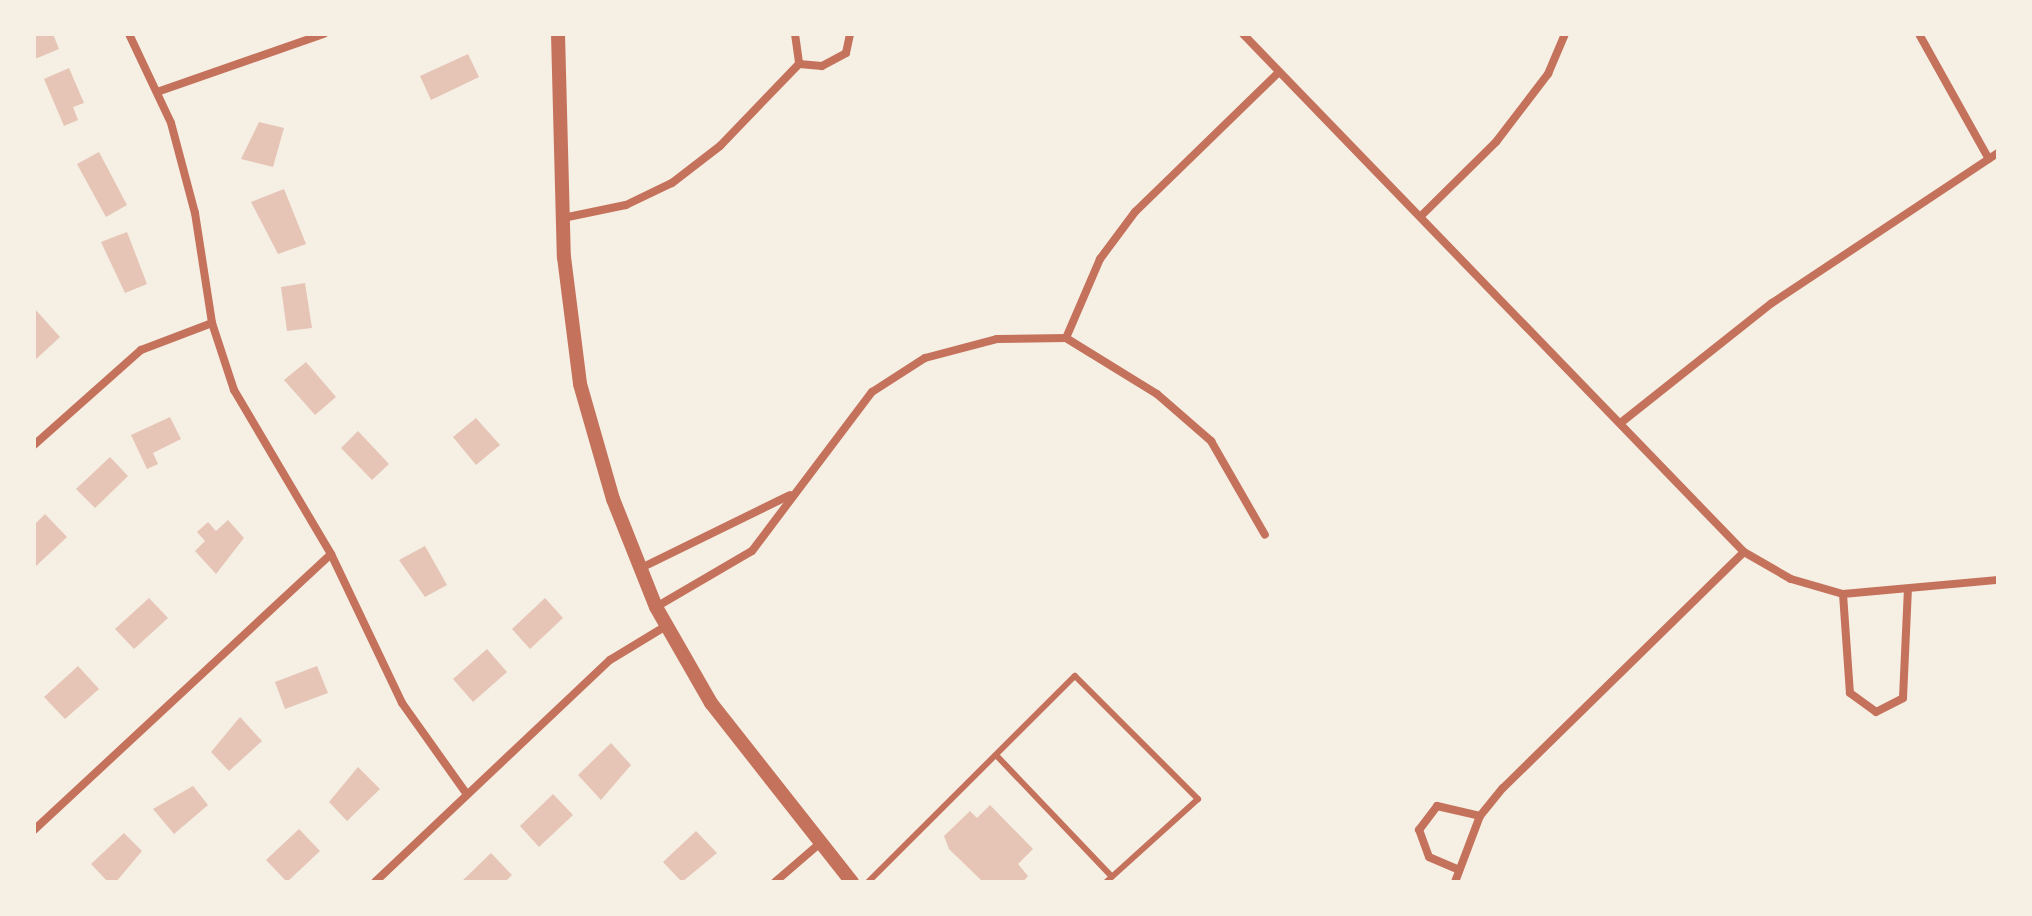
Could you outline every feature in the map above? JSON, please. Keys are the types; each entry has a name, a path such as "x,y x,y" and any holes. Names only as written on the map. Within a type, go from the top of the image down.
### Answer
{"street":[{"path":"129,34 157,92 195,213 212,323 234,390 331,554 402,703 466,793"},
{"path":"157,92 324,34"},
{"path":"558,34 563,218 580,384 639,569 666,626 737,745 852,882"},
{"path":"795,34 799,64"},
{"path":"563,218 626,205 672,183 720,146 799,64 839,60 850,34"},
{"path":"1243,34 1423,214 1623,421 1744,552 1791,579 1843,594 1998,580"},
{"path":"1423,214 1496,142 1548,74 1565,34"},
{"path":"1919,34 1989,159"},
{"path":"1066,338 1093,271 1135,212 1279,72"},
{"path":"1623,421 1772,303 1998,153"},
{"path":"34,445 141,350 212,323"},
{"path":"656,607 752,551 790,495 872,392 925,358 997,339 1066,338 1123,369 1211,441 1265,535"},
{"path":"639,569 790,495"},
{"path":"1455,882 1457,869 1480,816 1744,552"},
{"path":"34,830 331,554"},
{"path":"1843,594 1850,693 1876,712 1903,698 1908,589"},
{"path":"375,882 610,660 666,626"},
{"path":"1457,869 1429,857 1419,830 1437,806 1480,816"},
{"path":"775,882 818,845"}],"lane":[{"path":"868,882 1075,676 1198,799 1109,880 996,755"}],"building":[{"path":"34,34 53,34 59,49 35,59"},
{"path":"468,54 479,77 431,100 420,76"},
{"path":"69,68 84,103 73,107 78,120 64,126 44,79"},
{"path":"259,122 284,128 273,167 241,159"},
{"path":"99,152 127,205 106,217 77,164"},
{"path":"284,189 306,244 278,254 251,202"},
{"path":"127,232 147,284 125,293 101,242"},
{"path":"305,283 312,328 287,331 281,287"},
{"path":"34,308 60,337 34,361"},
{"path":"306,362 336,397 315,415 284,380"},
{"path":"170,417 181,439 153,453 158,464 147,469 131,435"},
{"path":"476,418 500,445 476,465 453,437"},
{"path":"358,431 389,464 372,480 341,448"},
{"path":"110,457 128,476 95,508 76,489"},
{"path":"45,514 67,537 34,568 34,525"},
{"path":"228,520 244,538 216,574 195,551 205,541 197,532 208,522 216,531"},
{"path":"425,546 447,585 425,597 399,560"},
{"path":"149,598 168,618 134,649 115,629"},
{"path":"545,598 563,618 530,649 512,629"},
{"path":"487,649 507,672 473,702 453,679"},
{"path":"78,666 99,689 65,719 44,697"},
{"path":"317,666 328,693 285,709 275,682"},
{"path":"240,717 262,741 229,771 211,752"},
{"path":"611,743 631,765 601,800 578,775"},
{"path":"358,767 380,789 347,821 329,802"},
{"path":"193,786 208,805 174,834 153,809"},
{"path":"553,794 573,815 539,847 520,826"},
{"path":"990,805 1033,849 1018,864 1028,876 1023,882 983,882 949,849 944,836 970,811 977,818"},
{"path":"299,829 320,851 287,882 266,860"},
{"path":"696,831 717,853 682,882 663,862"},
{"path":"124,833 142,851 116,882 108,882 91,864"},
{"path":"491,853 512,875 505,882 461,882"}]}
